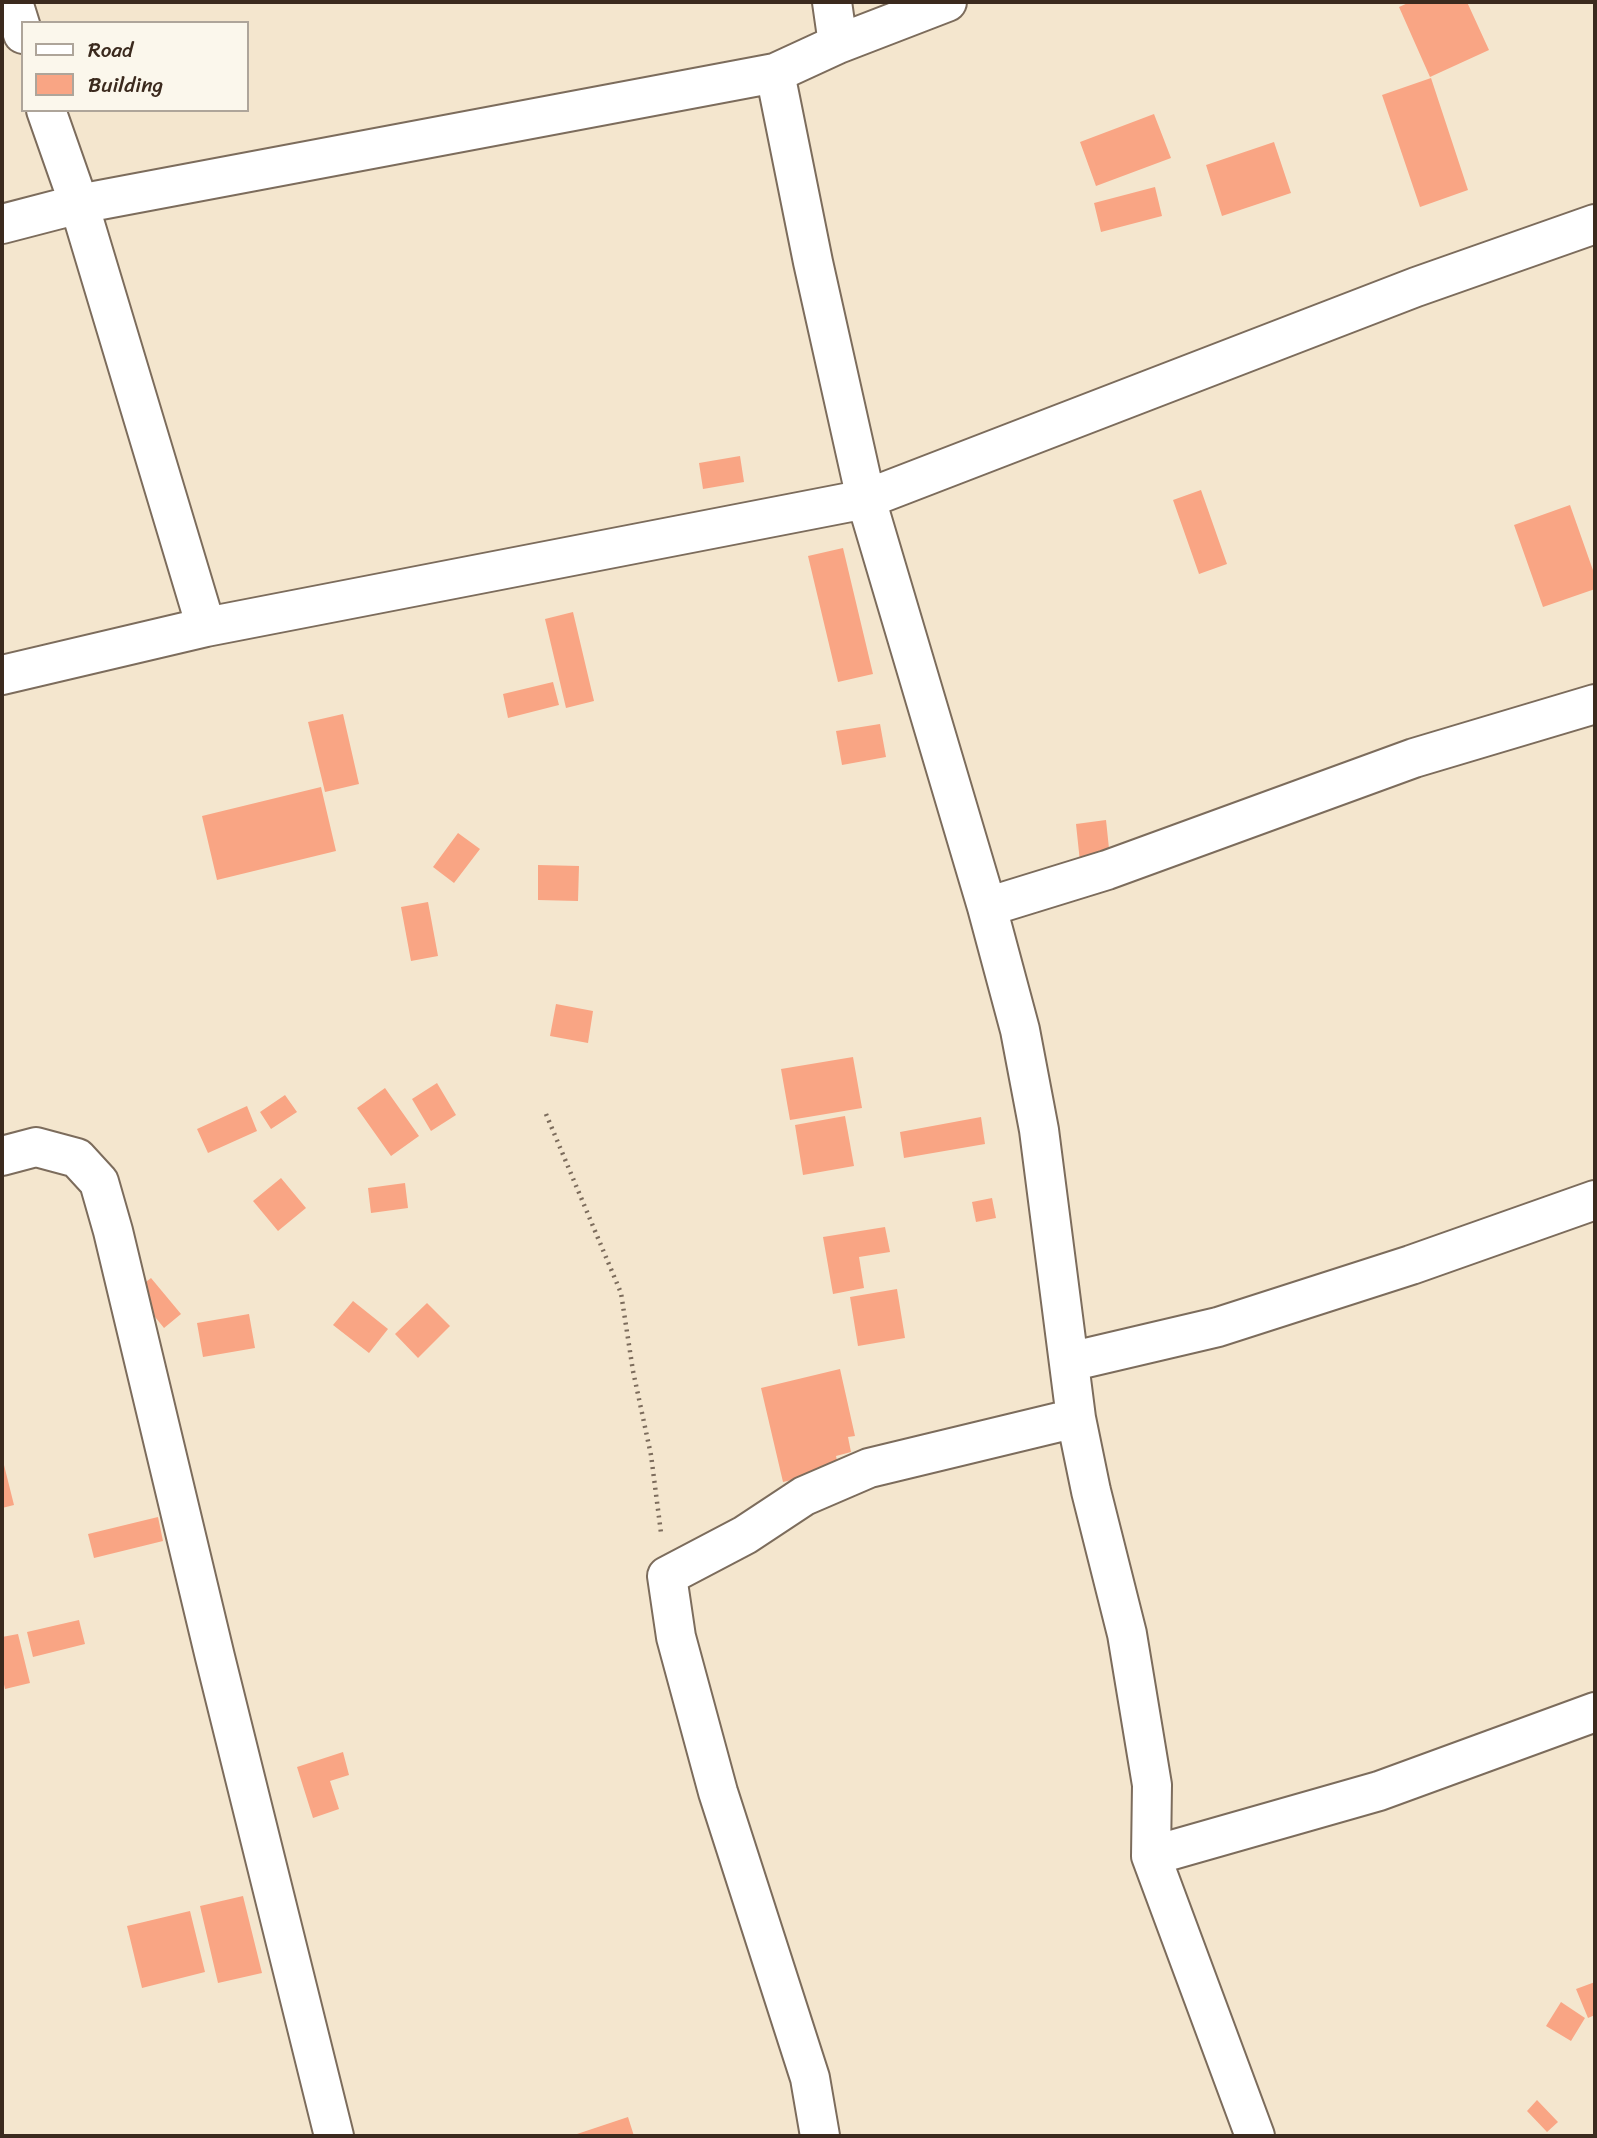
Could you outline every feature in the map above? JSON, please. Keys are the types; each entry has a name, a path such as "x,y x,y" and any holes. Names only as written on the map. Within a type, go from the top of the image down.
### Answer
{"street":[{"path":"13,2 21,28"},
{"path":"832,2 838,44"},
{"path":"2,224 79,204 775,73 838,44 947,2"},
{"path":"775,73 804,222 866,499 987,907 1020,1030 1039,1130 1076,1418 1091,1492 1127,1634 1153,1785 1151,1856 1255,2136"},
{"path":"47,112 79,204 206,627"},
{"path":"2,675 206,627 866,499 1416,287 1595,224"},
{"path":"987,907 1107,870 1414,758 1595,704"},
{"path":"2,1156 36,1147 67,1155 77,1158 99,1182 334,2136"},
{"path":"1069,1362 1218,1327 1411,1265 1595,1200"},
{"path":"820,2136 810,2078 765,1930 718,1792 676,1637 667,1576 745,1535 804,1496 869,1468 1076,1418"},
{"path":"1151,1856 1379,1791 1595,1712"}],"path":[{"path":"546,1114 621,1293 633,1371 651,1455 667,1576"}],"building":[{"path":"1410,2 1467,2 1489,50 1430,77 1399,7"},
{"path":"1431,78 1468,190 1420,207 1382,95"},
{"path":"1154,114 1171,158 1096,186 1080,142"},
{"path":"1274,142 1291,193 1222,216 1206,165"},
{"path":"1155,187 1162,216 1101,232 1094,203"},
{"path":"740,456 744,482 703,489 699,463"},
{"path":"1201,490 1227,564 1199,574 1173,500"},
{"path":"1570,505 1595,576 1595,589 1543,607 1514,525"},
{"path":"843,548 873,674 838,682 808,556"},
{"path":"573,612 594,701 566,708 545,619"},
{"path":"553,682 559,705 508,718 503,694"},
{"path":"343,714 359,784 325,792 308,722"},
{"path":"880,724 886,757 842,765 836,731"},
{"path":"321,787 336,851 217,880 202,816"},
{"path":"1106,820 1110,858 1080,862 1076,824"},
{"path":"458,833 480,849 454,883 433,867"},
{"path":"538,865 579,866 578,901 538,900"},
{"path":"428,902 438,956 411,961 401,907"},
{"path":"556,1004 593,1011 588,1043 550,1036"},
{"path":"853,1057 862,1108 790,1120 781,1069"},
{"path":"437,1083 456,1115 431,1131 412,1099"},
{"path":"385,1088 419,1136 391,1156 357,1108"},
{"path":"285,1095 297,1112 271,1129 260,1112"},
{"path":"247,1106 257,1131 208,1153 197,1129"},
{"path":"845,1116 854,1166 803,1175 795,1125"},
{"path":"981,1117 985,1144 904,1158 900,1132"},
{"path":"281,1178 306,1208 278,1231 253,1201"},
{"path":"405,1183 408,1208 371,1213 368,1188"},
{"path":"992,1198 996,1218 976,1222 972,1202"},
{"path":"885,1227 890,1252 859,1257 864,1288 833,1294 823,1237"},
{"path":"151,1278 181,1314 164,1328 134,1291"},
{"path":"897,1289 905,1338 858,1346 850,1297"},
{"path":"353,1301 388,1329 369,1353 333,1325"},
{"path":"427,1303 450,1326 418,1358 395,1334"},
{"path":"249,1314 255,1348 203,1357 197,1323"},
{"path":"840,1369 855,1436 848,1437 851,1452 836,1456 839,1469 783,1482 761,1388"},
{"path":"2,1457 14,1505 2,1508"},
{"path":"158,1517 163,1541 94,1558 88,1534"},
{"path":"79,1620 85,1644 33,1657 27,1632"},
{"path":"18,1634 30,1683 5,1689 2,1675 2,1637"},
{"path":"343,1752 349,1775 330,1781 339,1809 313,1818 297,1767"},
{"path":"243,1896 262,1973 218,1983 200,1906"},
{"path":"190,1911 205,1972 142,1988 127,1926"},
{"path":"1595,1982 1595,2015 1588,2018 1576,1989"},
{"path":"1561,2002 1585,2018 1571,2041 1546,2026"},
{"path":"1537,2100 1558,2122 1547,2132 1527,2111"},
{"path":"628,2117 634,2136 571,2136"}]}
